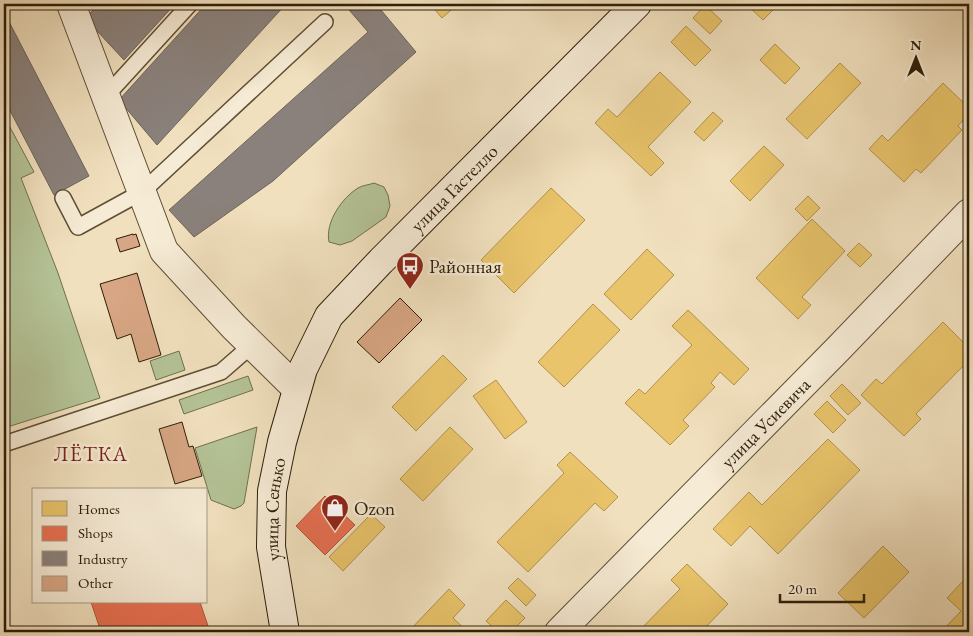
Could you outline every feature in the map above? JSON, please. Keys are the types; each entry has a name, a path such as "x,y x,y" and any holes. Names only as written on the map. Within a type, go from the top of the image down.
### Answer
{"street":[{"name":"улица Гастелло","path":"297,389 303,369 329,316 381,261 637,4"},
{"path":"75,6 106,96 164,251 252,345 297,389"},
{"name":"улица Усиевича","path":"559,632 830,358 969,213"},
{"name":"улица Сенько","path":"285,632 271,547 272,491 282,442 297,389"}],"lane":[{"path":"106,96 190,4"},
{"path":"63,198 78,227 142,192 324,22"},
{"path":"4,444 221,372 252,345"}],"green space":[{"path":"4,116 34,172 21,178 58,273 100,398 4,428"},
{"path":"374,183 384,187 388,195 390,206 386,217 352,241 340,245 329,242 328,234 332,219 341,204 358,188"},
{"path":"179,351 185,370 156,380 150,361"},
{"path":"248,376 253,390 184,414 179,400"},
{"path":"257,427 244,503 241,506 234,509 211,500 195,448"}],"building: Homes":[{"path":"430,4 458,4 442,18"},
{"path":"746,4 779,4 763,20"},
{"path":"705,5 722,21 710,34 693,18"},
{"path":"686,26 711,50 695,66 671,42"},
{"path":"775,44 800,68 785,84 760,60"},
{"path":"840,63 861,83 807,139 786,119"},
{"path":"660,72 691,102 648,147 664,163 651,176 595,123 608,109 617,117"},
{"path":"943,83 969,108 969,113 958,126 962,130 921,173 916,169 904,182 869,149 882,135 888,141"},
{"path":"713,112 723,121 704,141 694,132"},
{"path":"764,146 784,165 750,201 730,181"},
{"path":"551,188 585,220 514,293 481,260"},
{"path":"808,196 820,208 807,221 795,209"},
{"path":"812,219 845,251 802,297 811,305 798,319 756,278"},
{"path":"859,243 872,255 860,267 847,255"},
{"path":"647,249 674,275 631,320 604,294"},
{"path":"593,304 620,330 564,387 538,362"},
{"path":"688,310 749,369 734,385 720,372 711,383 715,387 683,420 689,426 670,445 625,403 639,389 645,394 692,345 672,326"},
{"path":"943,322 969,348 969,360 916,414 921,419 904,436 861,395 876,379 882,384"},
{"path":"443,355 467,379 416,431 392,407"},
{"path":"496,380 527,422 505,439 473,396"},
{"path":"842,384 861,403 848,415 830,396"},
{"path":"827,401 846,420 833,433 814,414"},
{"path":"450,427 473,449 423,501 400,479"},
{"path":"828,439 860,470 778,554 750,526 731,546 713,529 749,492 762,505"},
{"path":"570,452 618,497 604,511 595,503 528,572 497,542 564,473 557,465"},
{"path":"371,514 385,527 343,571 329,557"},
{"path":"883,546 909,572 864,618 838,593"},
{"path":"687,564 728,604 701,632 638,632 680,589 671,580"},
{"path":"518,578 536,595 526,606 508,588"},
{"path":"965,579 969,583 969,632 941,632 961,611 947,598"},
{"path":"449,589 465,605 453,618 468,632 408,632"},
{"path":"506,600 525,618 511,632 498,632 486,621"},
{"path":"4,609 12,632 4,632"}],"building: Shops":[{"path":"325,496 355,525 325,555 296,526"},
{"path":"92,604 201,604 210,632 101,632"}],"building: Industry":[{"path":"99,4 175,4 124,60 85,18"},
{"path":"206,4 286,4 157,145 119,100"},
{"path":"344,4 376,4 416,52 273,181 194,237 169,210 368,32"},
{"path":"4,12 89,176 54,195 4,99"}],"building: Other":[{"path":"136,234 140,246 120,252 116,239"},
{"path":"137,273 161,355 139,362 131,334 117,339 100,284"},
{"path":"400,298 422,320 379,363 357,342"},
{"path":"182,422 189,447 193,446 202,476 175,484 159,429"}],"place":[{"name":"Районная","path":"410,290"},
{"name":"Ozon","path":"335,532"}],"district":[{"name":"ЛЁТКА","path":"91,454"}]}
